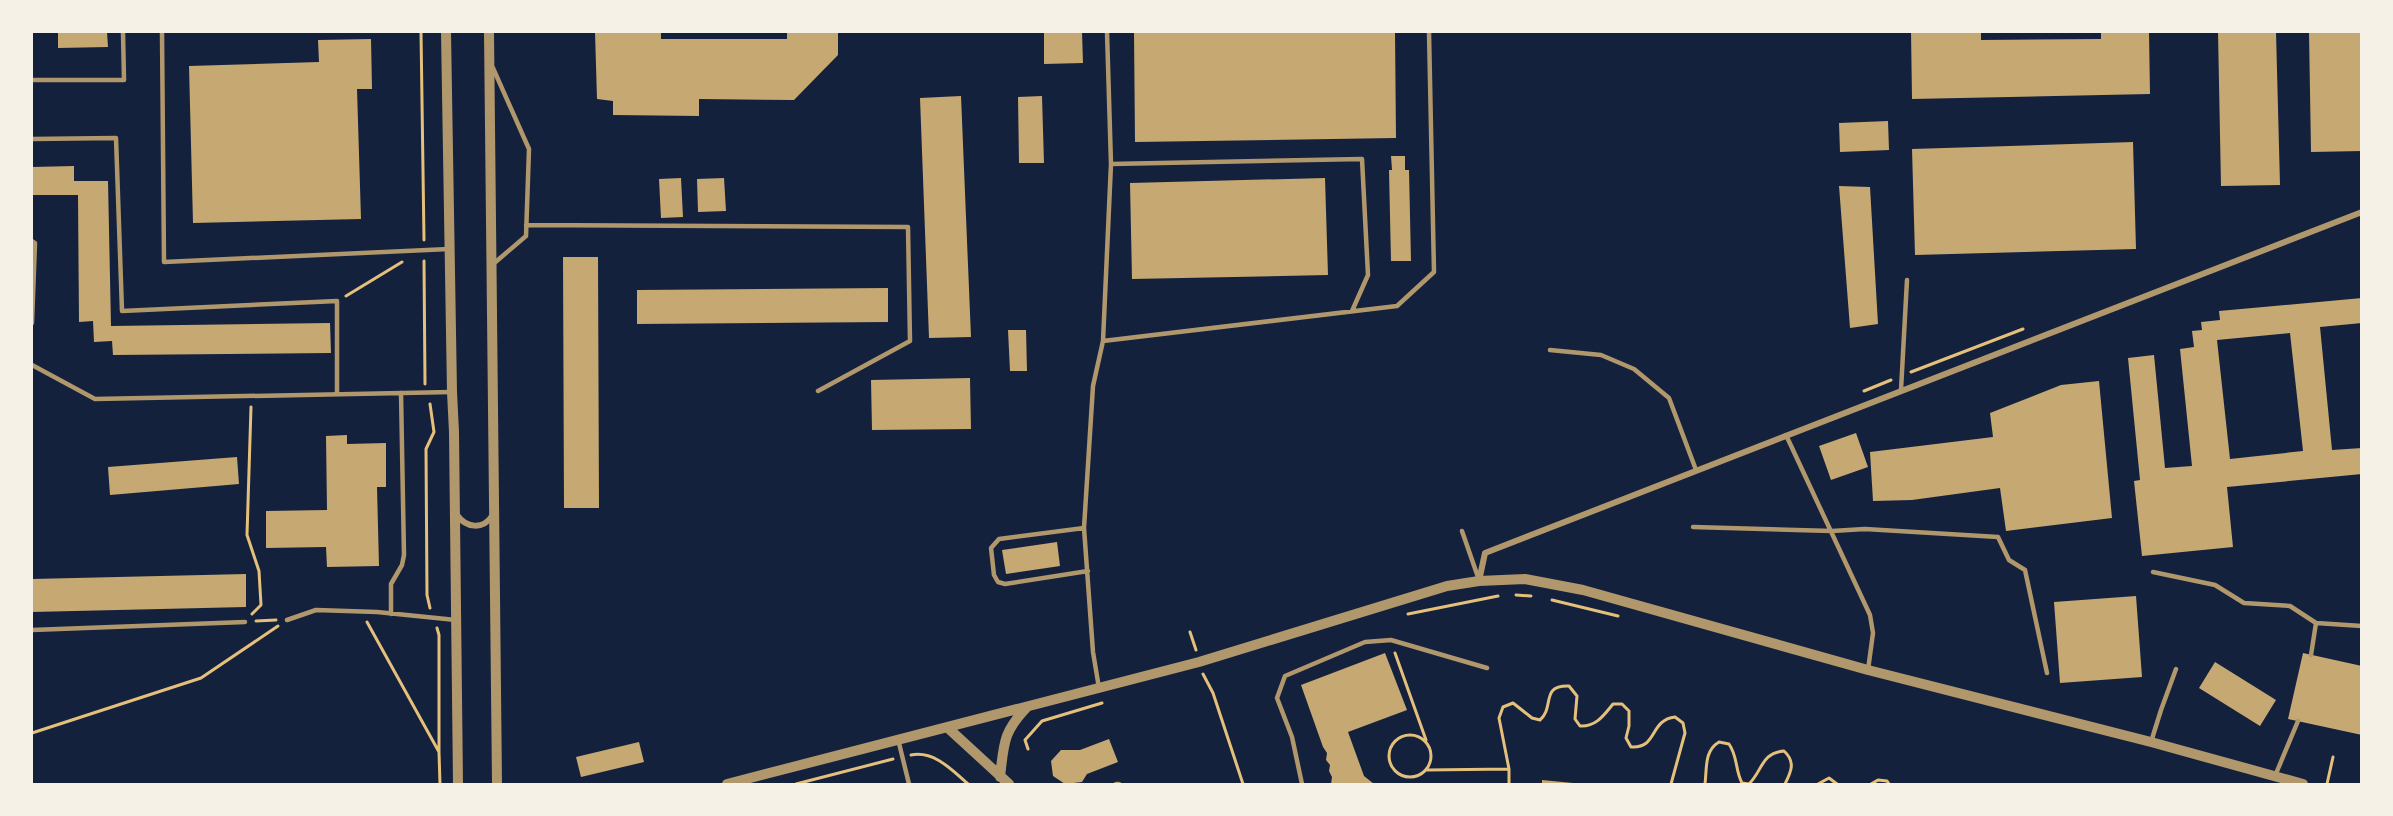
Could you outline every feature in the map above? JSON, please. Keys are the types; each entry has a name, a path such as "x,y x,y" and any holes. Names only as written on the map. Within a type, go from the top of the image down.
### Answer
{"street":[{"path":"446,32 458,784"},
{"path":"489,32 497,784"},
{"path":"1479,581 1485,553 2361,212"},
{"path":"455,506 456,513 464,523 477,526 489,520 494,507"},
{"path":"727,784 1199,662 1415,594 1479,581 1525,579 1583,590 1868,670 2151,742 2303,784"},
{"path":"1005,781 1004,741 1011,723 1027,707"},
{"path":"948,728 1005,781"}],"lane":[{"path":"32,80 123,80 123,32"},
{"path":"162,32 164,262 451,249"},
{"path":"1099,688 1093,652 1084,528 1093,386 1103,341 1111,164 1107,32"},
{"path":"1103,341 1397,306 1434,272 1429,32"},
{"path":"489,60 529,149 526,236 490,267"},
{"path":"32,139 116,138 122,311 337,301 337,393"},
{"path":"1111,164 1362,159 1368,275 1352,311"},
{"path":"526,225 908,227 910,340 818,391"},
{"path":"32,242 34,243 32,323"},
{"path":"1901,390 1907,280"},
{"path":"1550,350 1602,355 1634,369 1669,398 1696,470"},
{"path":"32,364 95,399 452,392"},
{"path":"391,614 392,584 402,565 404,555 401,393"},
{"path":"1786,435 1870,615 1873,633 1868,670"},
{"path":"1693,526 1832,531 1864,529 1998,537 2009,560 2025,570 2047,673"},
{"path":"1084,528 999,539 991,548 994,575 998,582 1005,585 1088,571"},
{"path":"1462,531 1479,581"},
{"path":"2153,572 2215,585 2244,603 2290,606 2316,623 2361,626"},
{"path":"287,620 316,610 360,611 456,620"},
{"path":"32,630 245,622"},
{"path":"2311,655 2316,623"},
{"path":"1302,784 1292,737 1277,698 1285,676 1365,642 1391,640 1487,668"},
{"path":"2151,742 2176,669"},
{"path":"2275,776 2298,721"},
{"path":"898,739 909,784"}],"path":[{"path":"421,32 425,393 432,407 434,432 426,448 427,595 439,635 440,784"},
{"path":"337,301 424,250"},
{"path":"245,622 261,605 259,571 247,535 251,396"},
{"path":"1408,614 1507,594 1537,596"},
{"path":"1548,599 1618,616"},
{"path":"360,611 440,752"},
{"path":"245,622 287,620"},
{"path":"32,733 201,678 287,620"},
{"path":"1190,632 1243,784"},
{"path":"1391,640 1432,756 1427,770 1422,775 1407,778 1394,771 1389,757 1394,743 1406,735 1420,737 1426,742"},
{"path":"1509,784 1509,769 1499,718 1503,707 1513,703 1532,718 1540,720 1544,716 1552,691 1559,686 1569,687 1577,696 1575,719 1580,726 1588,727 1599,720 1613,704 1622,704 1629,711 1626,738 1631,747 1640,748 1650,741 1657,726 1666,718 1675,717 1683,723 1685,734 1671,784"},
{"path":"1028,749 1025,740 1042,721 1111,701"},
{"path":"1705,784 1706,759 1711,746 1719,742 1729,744 1736,753 1738,775 1742,783 1749,784 1766,757 1775,752 1785,751 1791,757 1793,769 1785,784"},
{"path":"796,784 918,753 939,760 969,784"},
{"path":"2327,784 2333,757"},
{"path":"1427,770 1509,769"},
{"path":"1818,784 1829,778 1837,784"},
{"path":"1871,784 1878,780 1887,781 1889,784"}],"building":[{"path":"58,32 107,32 108,47 58,48"},
{"path":"595,32 661,32 661,39 787,39 787,32 838,32 838,55 794,100 699,99 699,116 613,115 613,101 597,99"},
{"path":"1044,32 1082,32 1083,63 1044,64"},
{"path":"1134,32 1395,32 1396,138 1135,142"},
{"path":"1911,32 1981,32 1981,40 2101,39 2101,32 2149,32 2150,94 1912,99"},
{"path":"2218,32 2276,32 2280,185 2221,186"},
{"path":"2309,32 2362,32 2362,151 2311,152"},
{"path":"371,39 372,89 357,89 361,219 193,223 189,66 319,62 318,40"},
{"path":"961,96 971,337 929,338 920,98"},
{"path":"1042,96 1044,163 1019,163 1018,97"},
{"path":"1888,121 1889,150 1840,152 1839,123"},
{"path":"2133,142 2136,249 1915,255 1912,149"},
{"path":"1391,156 1405,156 1405,170 1409,170 1411,261 1391,261 1389,170 1392,170"},
{"path":"74,166 74,181 108,181 111,326 330,323 331,353 113,355 112,341 94,342 93,321 79,322 78,195 32,195 32,167"},
{"path":"681,178 683,217 661,218 659,179"},
{"path":"724,178 726,211 698,212 697,179"},
{"path":"1325,178 1328,275 1132,279 1130,183"},
{"path":"1839,186 1870,187 1878,324 1850,328"},
{"path":"563,257 598,257 599,508 564,508"},
{"path":"888,288 888,322 637,324 637,290"},
{"path":"2362,298 2362,323 2320,327 2332,450 2362,448 2362,474 2227,487 2233,547 2142,556 2134,481 2140,480 2128,358 2154,355 2165,468 2192,466 2180,349 2194,347 2192,331 2202,330 2201,322 2220,320 2219,311","holes":["2290,333 2303,451 2230,459 2217,340"]},
{"path":"1008,330 1026,330 1027,371 1010,371"},
{"path":"970,378 971,429 872,430 871,380"},
{"path":"2099,381 2112,518 2006,531 2000,488 1912,500 1873,501 1870,452 1993,437 1990,413 2061,385"},
{"path":"1856,433 1868,467 1831,480 1819,446"},
{"path":"347,435 347,444 386,443 386,487 377,487 379,566 327,567 326,547 266,548 266,511 327,510 326,436"},
{"path":"237,457 239,484 110,495 108,467"},
{"path":"1057,542 1060,566 1006,574 1002,550"},
{"path":"246,574 246,607 32,612 32,579"},
{"path":"2136,596 2142,677 2060,683 2054,602"},
{"path":"1385,653 1407,710 1348,732 1364,776 1374,784 1331,784 1330,765 1326,760 1327,753 1301,685"},
{"path":"2303,653 2362,666 2362,735 2288,719"},
{"path":"2215,662 2276,700 2260,726 2199,688"},
{"path":"1109,739 1118,762 1087,774 1082,782 1065,784 1053,776 1051,761 1061,750 1080,750"},
{"path":"639,742 644,762 581,777 576,757"},
{"path":"1542,780 1573,783 1573,784 1542,784"}]}
